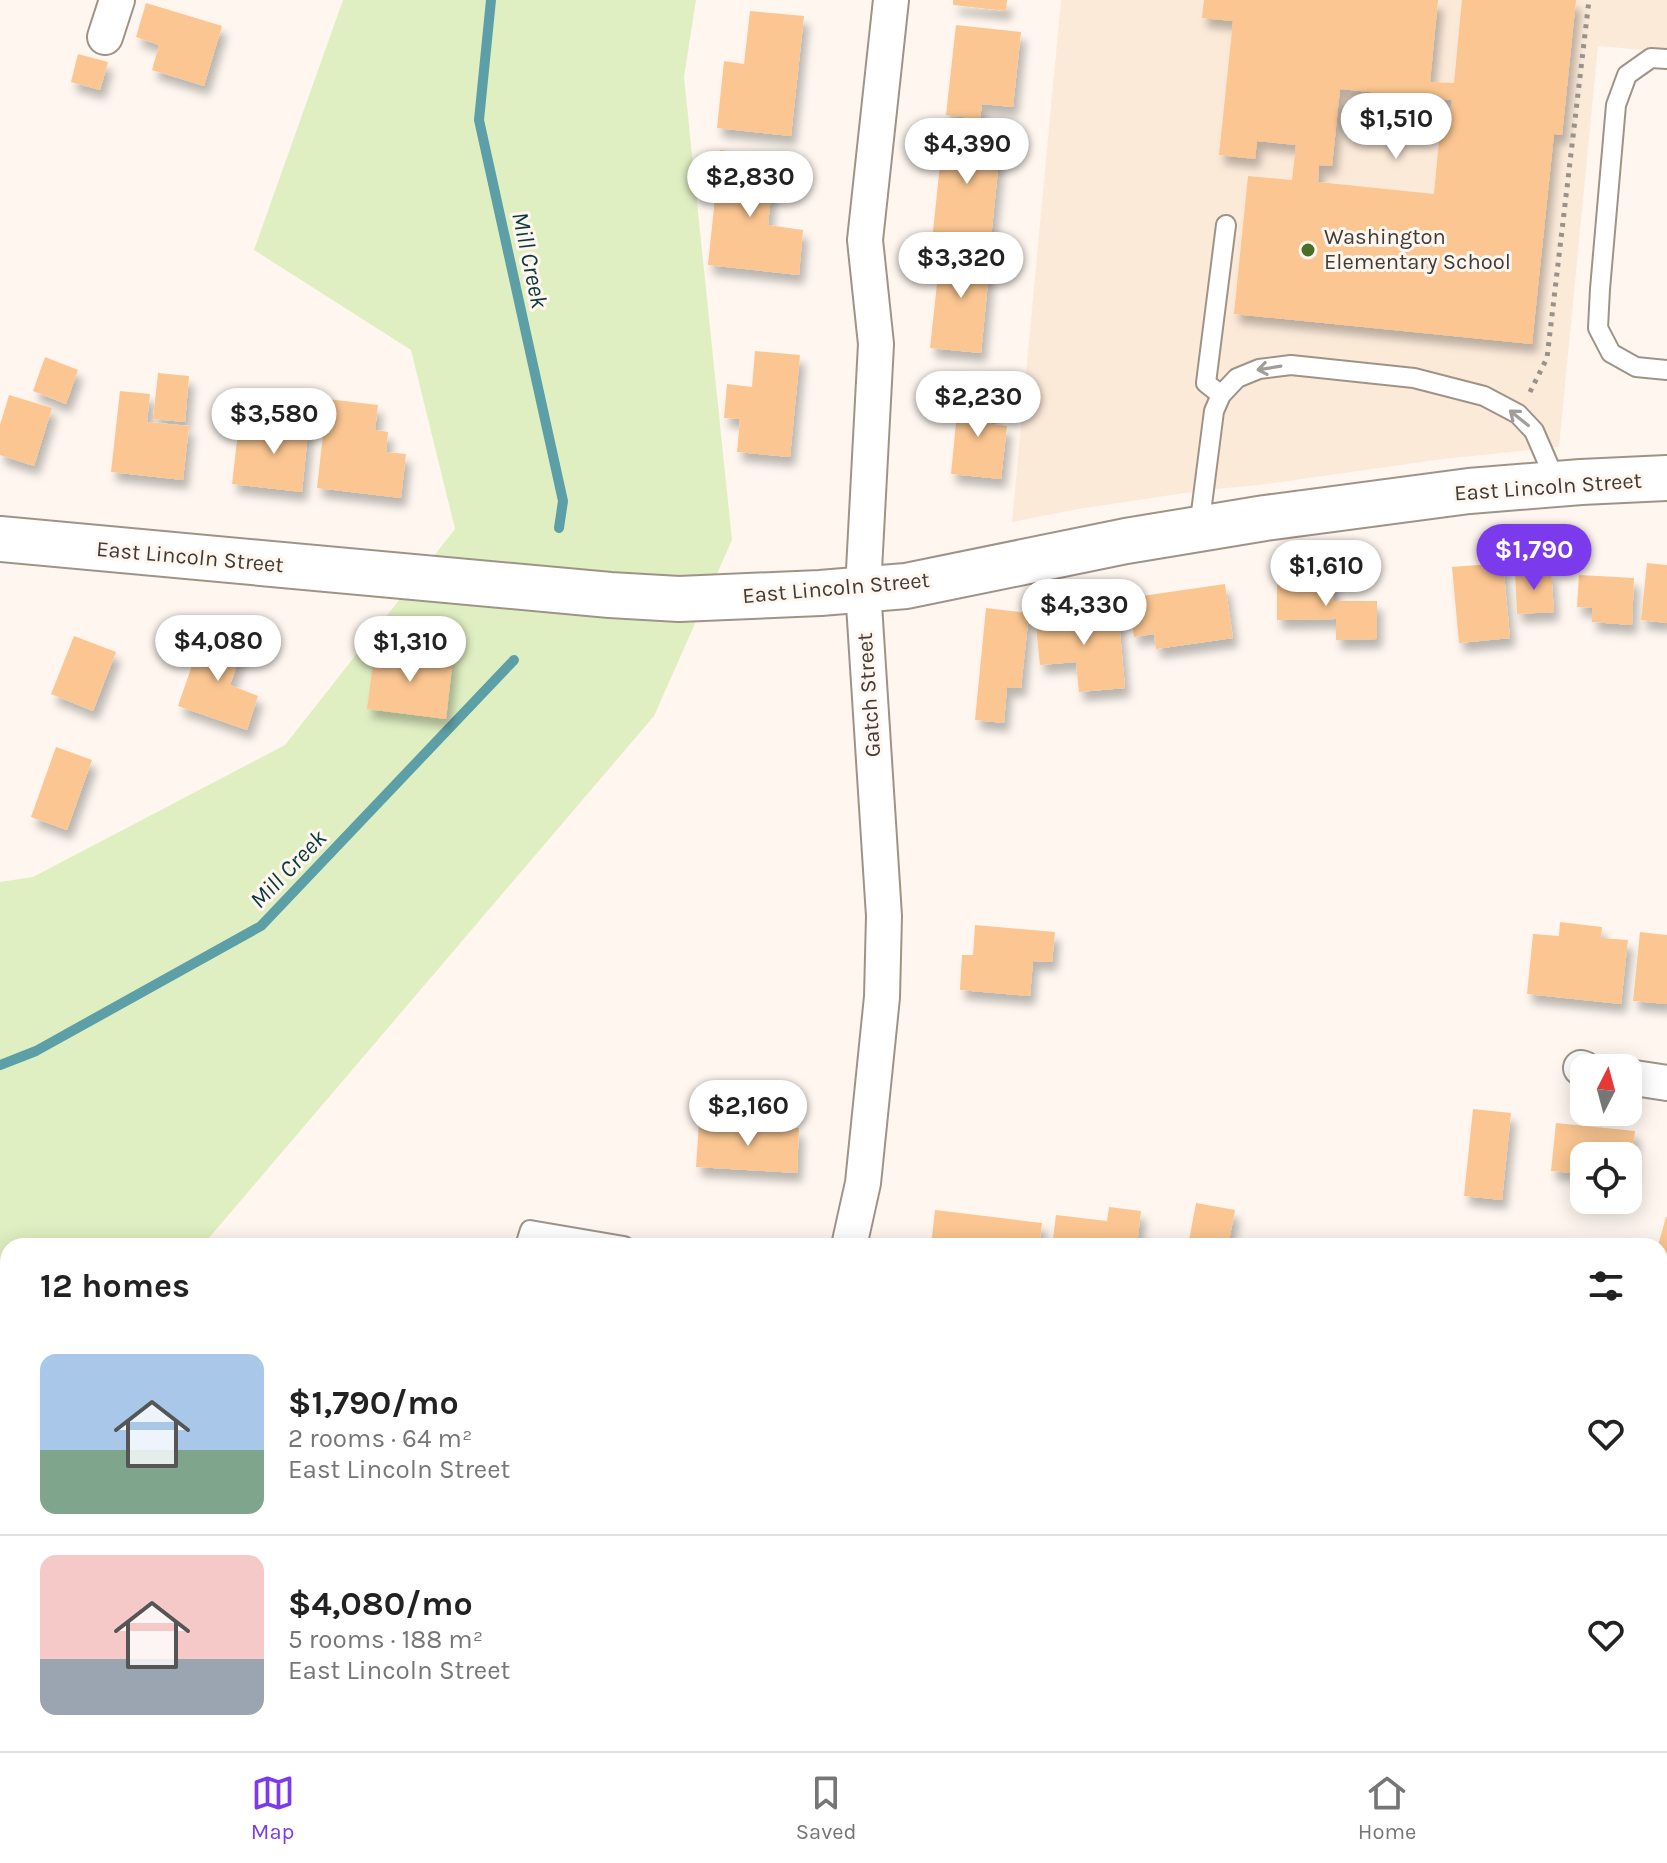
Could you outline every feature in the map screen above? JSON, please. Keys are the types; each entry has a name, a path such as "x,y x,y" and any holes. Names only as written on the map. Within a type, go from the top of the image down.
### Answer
{"street":[{"path":"105,37 117,0"},
{"name":"Gatch Street","path":"851,1238 863,1183 882,997 884,916 863,589 876,344 865,240 891,0"},
{"name":"East Lincoln Street","path":"0,539 679,599 906,586 1199,528 1469,491 1667,478"},
{"path":"1642,1079 1667,1083"}],"lane":[{"path":"1667,59 1651,58 1627,75 1616,105 1598,328 1611,353 1636,367 1667,370"},
{"path":"1221,395 1206,383 1226,225"},
{"path":"1199,528 1214,411 1221,395 1237,378 1259,369 1291,365 1414,378 1484,396 1518,414 1534,431 1557,484"},
{"path":"528,1238 530,1230 572,1238"}],"path":[{"path":"1518,414 1547,358 1589,0"}],"shaded area":[{"name":"Washington Elementary School","path":"1061,0 1667,0 1667,52 1598,46 1559,447 1205,490 1012,522"}],"green space":[{"path":"343,0 696,0 684,77 732,540 654,716 209,1238 0,1238 0,882 33,877 285,745 455,529 411,350 254,250"}],"building":[{"path":"953,0 1007,0 1006,11 953,5"},
{"name":"Washington Elementary School","path":"1204,0 1438,0 1430,82 1454,83 1462,0 1576,0 1562,135 1554,134 1532,344 1234,314 1248,176 1292,180 1296,145 1257,141 1255,159 1219,155 1233,21 1202,18","holes":["1340,89 1452,100 1450,122 1441,121 1434,194 1318,182 1319,165 1332,166"]},
{"path":"146,3 222,26 204,86 152,70 159,45 136,37"},
{"path":"750,11 804,16 791,136 717,128 724,61 744,64"},
{"path":"956,25 1021,32 1013,107 982,104 980,119 946,115"},
{"path":"78,54 108,62 100,90 71,82"},
{"path":"943,135 1001,141 991,238 933,232"},
{"path":"720,150 775,157 768,225 803,230 799,275 708,265"},
{"path":"941,247 991,252 981,353 930,348"},
{"path":"755,351 800,355 790,457 737,452 740,419 724,418 727,384 752,387"},
{"path":"45,357 78,370 66,404 33,391"},
{"path":"158,373 189,376 185,422 153,419"},
{"path":"120,391 150,394 147,422 189,426 183,480 111,472"},
{"path":"959,393 994,396 991,424 1007,426 1001,479 951,474"},
{"path":"9,395 52,408 34,466 0,455 0,425"},
{"path":"327,399 378,405 375,430 388,432 386,452 406,454 401,498 317,488"},
{"path":"287,410 310,412 302,492 232,484 238,432 284,436"},
{"path":"1503,563 1510,638 1459,643 1452,567"},
{"path":"1647,563 1667,565 1667,623 1641,620"},
{"path":"1551,570 1554,612 1517,614 1515,572"},
{"path":"1579,575 1634,578 1632,625 1592,622 1592,608 1577,607"},
{"path":"1334,578 1334,601 1377,601 1377,639 1336,640 1336,619 1277,620 1277,579"},
{"path":"1225,584 1233,638 1156,649 1154,634 1134,637 1128,598"},
{"path":"986,608 1029,613 1021,688 1007,687 1004,723 975,720"},
{"path":"1118,610 1125,688 1079,692 1076,662 1040,665 1035,617"},
{"path":"204,631 244,645 230,685 258,696 247,730 178,706"},
{"path":"74,636 116,652 93,711 51,694"},
{"path":"375,648 453,658 446,719 367,709"},
{"path":"56,747 92,760 67,830 31,817"},
{"path":"1560,922 1602,927 1601,938 1628,940 1621,1004 1527,994 1533,934 1559,936"},
{"path":"975,925 1055,932 1052,962 1033,961 1030,996 960,990 962,955 973,955"},
{"path":"1640,932 1667,935 1667,1004 1633,1001"},
{"path":"1473,1109 1511,1113 1502,1200 1464,1196"},
{"path":"699,1122 799,1128 797,1173 696,1167"},
{"path":"1556,1123 1635,1131 1634,1142 1570,1142 1570,1173 1551,1171"},
{"path":"1196,1203 1235,1210 1230,1238 1189,1238"},
{"path":"1109,1207 1141,1211 1138,1238 1053,1238 1056,1215 1107,1221"},
{"path":"935,1210 1042,1223 1040,1238 932,1238"},
{"path":"1666,1217 1667,1217 1667,1238 1660,1238"}],"waterway":[{"name":"Mill Creek","path":"491,0 479,120 563,501 559,528"},
{"name":"Mill Creek","path":"0,1065 36,1051 261,926 514,660"}],"place":[{"name":"Washington Elementary School","path":"1308,250"}]}
